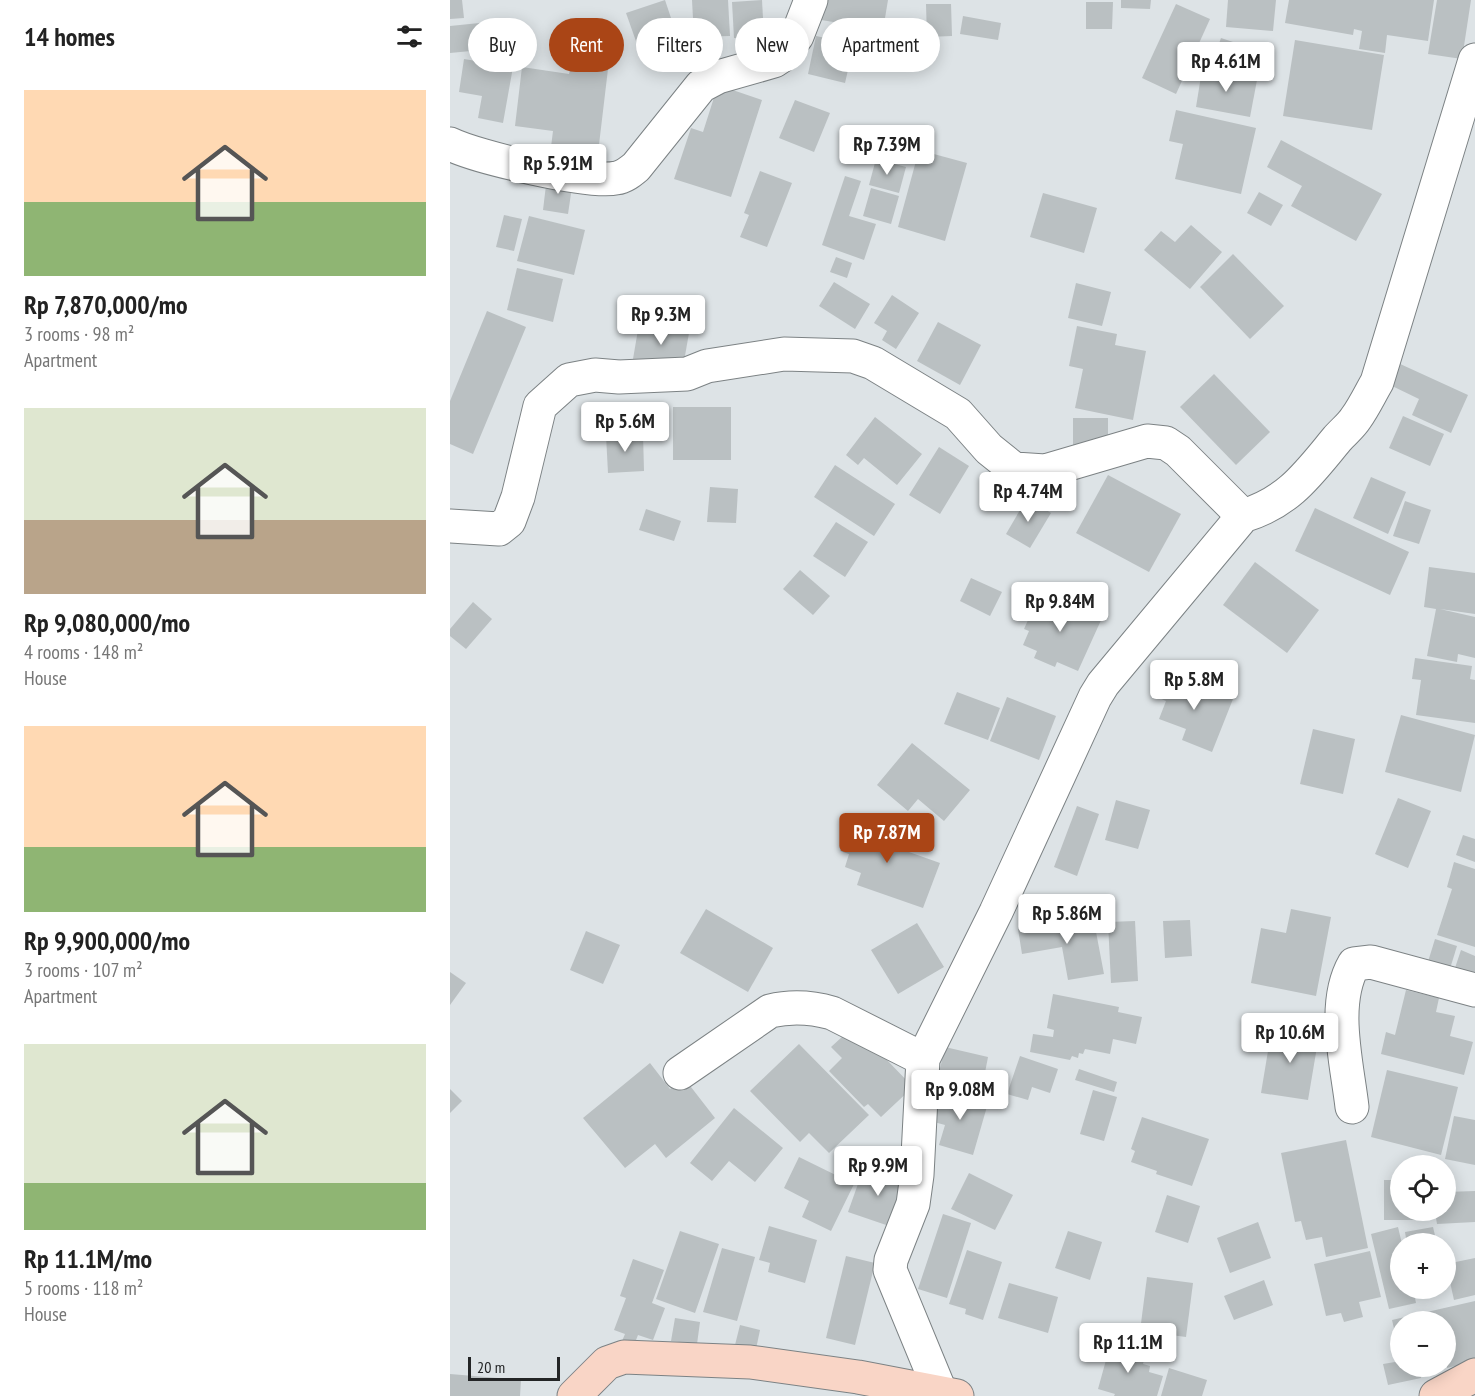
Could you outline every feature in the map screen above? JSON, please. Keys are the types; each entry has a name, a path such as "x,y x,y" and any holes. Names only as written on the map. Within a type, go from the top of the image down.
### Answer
{"street":[{"path":"452,153 578,176 614,179 624,176 636,167 701,86 718,77 774,61 783,54 797,36 811,0"},
{"path":"948,1394 890,1270 891,1260 913,1204 917,1175 922,1059 996,912 1095,697 1243,516 1263,510 1299,486 1354,420 1377,382 1475,60"},
{"path":"450,526 499,529 509,521 518,497 540,406 569,380 595,375 619,377 687,374 707,366 784,354 853,356 873,363 958,414 989,449 1014,469 1045,471 1148,441 1166,442 1178,451 1243,516"},
{"path":"1353,1107 1342,1025 1346,978 1354,964 1371,962 1475,990"},
{"path":"680,1073 771,1011 784,1008 816,1009 832,1013 922,1059"},
{"path":"574,1396 607,1363 624,1357 750,1362 948,1394"},
{"path":"1436,1396 1475,1375"}],"building":[{"path":"450,0 462,0 464,18 450,19"},
{"path":"665,0 671,18 636,18 636,41 626,13"},
{"path":"692,0 728,0 730,36 723,36 723,18 693,18"},
{"path":"762,0 763,18 735,18 735,38 734,38 732,2"},
{"path":"824,0 888,0 885,18 821,18"},
{"path":"1121,0 1151,0 1150,9 1121,8"},
{"path":"1228,0 1276,0 1273,31 1226,27"},
{"path":"1289,0 1434,0 1428,41 1387,35 1385,53 1359,49 1362,31 1354,29 1353,35 1285,23"},
{"path":"1437,0 1471,0 1462,59 1428,54"},
{"path":"1086,2 1113,2 1112,29 1086,29"},
{"path":"926,4 951,4 952,36 940,36 940,18 926,18"},
{"path":"1176,4 1210,19 1176,94 1142,78"},
{"path":"963,16 1001,23 998,40 960,34"},
{"path":"468,24 468,51 450,53 450,26"},
{"path":"816,36 821,37 821,72 848,72 845,83 808,74"},
{"path":"1221,38 1245,46 1239,63 1215,55"},
{"path":"1295,40 1384,55 1372,130 1283,116"},
{"path":"464,59 468,60 468,72 512,72 503,123 478,118 482,96 459,92"},
{"path":"537,69 569,74 569,72 608,72 598,153 551,147 553,131 515,126 521,72 537,72"},
{"path":"1202,70 1257,80 1250,117 1196,107"},
{"path":"718,85 762,100 731,197 674,179 691,128 703,132"},
{"path":"795,100 830,113 814,152 779,138"},
{"path":"1176,110 1256,128 1241,194 1175,179 1183,144 1169,141"},
{"path":"1281,140 1382,194 1356,241 1291,206 1302,186 1267,167"},
{"path":"919,150 967,163 945,241 898,227"},
{"path":"876,159 906,167 899,193 869,185"},
{"path":"760,171 792,183 767,247 740,237 749,215 744,213"},
{"path":"845,176 861,181 849,216 876,224 864,260 822,245"},
{"path":"547,177 573,180 568,214 543,210"},
{"path":"871,188 899,196 891,224 863,216"},
{"path":"1259,192 1283,205 1271,226 1247,213"},
{"path":"1043,193 1097,208 1084,253 1030,237"},
{"path":"504,215 522,219 514,251 496,247"},
{"path":"529,216 585,230 574,275 517,261"},
{"path":"1191,225 1222,252 1190,289 1144,250 1161,231 1175,242"},
{"path":"1233,254 1284,306 1250,339 1200,287"},
{"path":"836,257 852,263 847,278 830,272"},
{"path":"517,268 563,279 553,322 507,310"},
{"path":"834,282 870,304 855,329 819,306"},
{"path":"1076,283 1111,292 1102,326 1068,318"},
{"path":"892,295 919,313 896,349 882,340 887,331 874,323"},
{"path":"487,311 526,327 473,454 450,444 450,401"},
{"path":"938,322 981,345 960,385 917,361"},
{"path":"639,324 689,333 683,367 633,359"},
{"path":"1077,326 1117,334 1115,345 1146,351 1133,420 1075,408 1083,369 1069,366"},
{"path":"1398,363 1468,395 1451,433 1412,415 1419,399 1388,384"},
{"path":"1214,374 1270,432 1236,465 1180,407"},
{"path":"673,407 731,407 731,460 673,460"},
{"path":"1403,416 1444,434 1430,466 1389,448"},
{"path":"875,417 922,454 897,485 864,458 858,465 846,455"},
{"path":"1073,418 1108,418 1108,450 1073,450"},
{"path":"643,434 644,471 608,473 606,435"},
{"path":"939,447 969,466 940,514 909,495"},
{"path":"835,465 895,504 874,536 814,497"},
{"path":"1108,475 1181,514 1149,572 1076,533"},
{"path":"1371,477 1406,492 1388,534 1353,518"},
{"path":"710,487 738,489 736,523 707,522"},
{"path":"1027,498 1051,513 1030,548 1006,534"},
{"path":"1405,501 1431,510 1419,544 1393,536"},
{"path":"1315,508 1409,552 1390,595 1295,551"},
{"path":"646,509 681,521 674,541 639,530"},
{"path":"836,522 868,542 845,577 813,556"},
{"path":"1255,562 1319,610 1287,653 1223,605"},
{"path":"1429,567 1475,573 1475,614 1440,609 1475,617 1475,658 1458,654 1457,662 1427,656 1436,609 1424,607"},
{"path":"800,570 830,596 813,615 783,589"},
{"path":"971,578 1002,592 990,616 960,601"},
{"path":"1048,595 1102,618 1078,671 1057,662 1055,667 1034,658 1037,651 1023,645 1029,631 1024,629 1038,598 1045,602"},
{"path":"473,602 492,619 466,649 450,636 450,629"},
{"path":"1415,658 1472,666 1470,679 1475,680 1475,723 1416,715 1421,680 1412,679"},
{"path":"1167,673 1233,699 1212,752 1182,740 1186,729 1159,719 1166,701 1157,697"},
{"path":"957,692 1000,708 988,740 944,724"},
{"path":"1007,697 1056,716 1039,760 990,741"},
{"path":"1401,715 1475,735 1461,792 1385,772"},
{"path":"1313,729 1355,739 1343,794 1300,784"},
{"path":"912,743 970,790 944,821 918,799 908,811 877,785"},
{"path":"1398,798 1431,811 1408,868 1375,854"},
{"path":"1116,800 1150,810 1138,849 1105,840"},
{"path":"1077,806 1099,814 1077,876 1054,867"},
{"path":"852,817 897,833 892,846 940,863 923,908 857,885 861,873 845,867 849,854 840,851"},
{"path":"1463,835 1475,839 1475,862 1456,855"},
{"path":"1454,862 1475,869 1475,947 1437,935 1452,889 1447,887"},
{"path":"706,909 773,948 748,992 680,953"},
{"path":"1291,909 1331,917 1316,996 1251,983 1261,928 1286,933"},
{"path":"1093,916 1104,974 1068,980 1062,947 1022,954 1018,929"},
{"path":"1190,920 1192,956 1165,958 1163,921"},
{"path":"1135,921 1138,981 1111,983 1108,922"},
{"path":"917,923 944,967 898,994 871,950"},
{"path":"586,931 620,945 603,984 570,970"},
{"path":"1435,939 1457,946 1449,972 1427,965"},
{"path":"1461,950 1475,956 1475,974 1454,971"},
{"path":"450,972 466,983 450,1005"},
{"path":"1406,990 1439,998 1436,1012 1455,1016 1450,1036 1473,1042 1464,1075 1381,1054 1386,1032 1395,1035"},
{"path":"1053,994 1119,1007 1118,1012 1142,1017 1136,1044 1113,1039 1110,1054 1085,1049 1083,1054 1079,1053 1078,1058 1072,1056 1070,1060 1030,1052 1033,1034 1053,1037 1054,1030 1047,1028"},
{"path":"854,1026 913,1087 881,1117 868,1104 864,1107 829,1071 842,1058 831,1047"},
{"path":"1272,1027 1319,1035 1308,1100 1261,1093"},
{"path":"799,1044 869,1115 829,1153 809,1133 800,1142 750,1091"},
{"path":"945,1047 988,1057 983,1083 939,1073"},
{"path":"1020,1056 1058,1069 1050,1093 1032,1087 1028,1100 1007,1094"},
{"path":"650,1063 670,1089 684,1078 715,1118 666,1158 655,1144 625,1168 583,1118"},
{"path":"1079,1069 1117,1082 1114,1092 1075,1080"},
{"path":"1387,1070 1458,1087 1441,1155 1371,1137"},
{"path":"450,1089 462,1101 450,1113"},
{"path":"944,1089 988,1103 973,1155 939,1145 945,1125 934,1122"},
{"path":"1093,1090 1117,1097 1104,1141 1080,1134"},
{"path":"734,1108 783,1148 755,1182 729,1161 712,1181 690,1163"},
{"path":"1454,1116 1475,1120 1475,1165 1456,1161 1456,1155 1446,1155"},
{"path":"1142,1117 1209,1139 1192,1186 1156,1174 1157,1171 1131,1162 1135,1151 1131,1149"},
{"path":"1346,1140 1368,1248 1326,1257 1322,1237 1306,1240 1301,1221 1295,1222 1281,1153"},
{"path":"799,1157 854,1184 831,1231 802,1217 809,1201 784,1188"},
{"path":"864,1167 907,1182 892,1227 848,1212"},
{"path":"969,1173 1013,1195 995,1230 951,1209"},
{"path":"1384,1180 1390,1180 1390,1220 1384,1220"},
{"path":"1475,1191 1475,1222 1437,1224 1436,1221 1456,1221 1456,1192"},
{"path":"1167,1195 1200,1206 1188,1243 1155,1232"},
{"path":"943,1214 971,1223 947,1298 918,1289"},
{"path":"1258,1222 1271,1258 1230,1273 1217,1238"},
{"path":"769,1226 817,1240 805,1283 768,1272 770,1263 759,1260"},
{"path":"1398,1227 1399,1233 1390,1233 1390,1299 1415,1299 1416,1303 1389,1309 1371,1234"},
{"path":"1433,1227 1434,1233 1405,1233"},
{"path":"680,1231 719,1244 695,1313 656,1299"},
{"path":"1068,1231 1102,1242 1090,1280 1055,1268"},
{"path":"722,1248 755,1257 737,1321 703,1312"},
{"path":"967,1250 1002,1262 983,1320 965,1314 966,1309 949,1304"},
{"path":"1370,1251 1381,1297 1359,1302 1363,1317 1344,1322 1341,1313 1326,1316 1314,1264"},
{"path":"846,1256 875,1263 855,1345 826,1338"},
{"path":"1475,1258 1475,1295 1454,1300 1456,1299 1456,1262"},
{"path":"633,1259 664,1270 652,1303 665,1308 653,1340 638,1335 634,1345 622,1341 625,1334 614,1330 626,1298 620,1296"},
{"path":"1147,1277 1193,1283 1186,1337 1140,1331"},
{"path":"1264,1280 1273,1305 1234,1320 1224,1296"},
{"path":"1009,1283 1058,1297 1048,1333 998,1318"},
{"path":"1475,1301 1475,1361 1456,1366 1456,1311 1431,1311"},
{"path":"675,1318 700,1322 697,1344 671,1341"},
{"path":"740,1325 760,1330 756,1349 735,1345"},
{"path":"1111,1342 1146,1352 1143,1364 1150,1366 1149,1372 1163,1376 1157,1396 1114,1396 1115,1394 1098,1389"},
{"path":"1390,1363 1390,1377 1421,1378 1388,1385 1383,1364"},
{"path":"1169,1368 1207,1380 1202,1396 1161,1396"},
{"path":"450,1374 521,1380 520,1396 450,1396"}]}
